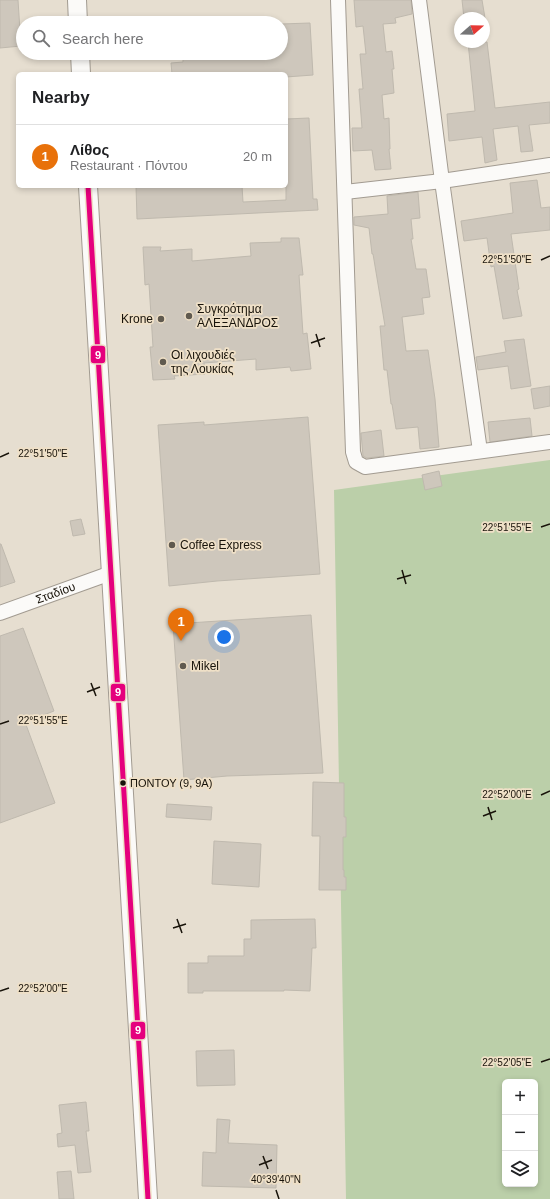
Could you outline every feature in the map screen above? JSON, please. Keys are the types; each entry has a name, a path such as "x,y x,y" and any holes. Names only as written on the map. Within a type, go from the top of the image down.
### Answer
{"street":[{"path":"77,0 78,16"},
{"path":"338,0 353,452 356,462 365,467 550,442"},
{"path":"419,0 442,181 480,451"},
{"path":"80,60 81,72"},
{"path":"345,192 442,181 550,165"},
{"path":"88,188 148,1199"},
{"name":"Σταδίου","path":"0,612 111,573"}],"green space":[{"path":"550,460 550,1199 346,1199 334,490"}],"building":[{"path":"0,0 18,0 19,16 16,16 16,46 0,48"},
{"path":"354,0 411,0 412,14 395,18 396,23 383,24 386,52 392,51 394,69 392,69 394,93 382,95 384,119 389,118 389,149 391,169 375,170 372,150 353,151 352,128 362,128 359,89 363,89 360,54 366,54 363,26 356,27"},
{"path":"462,0 482,0 484,12 463,12"},
{"path":"310,23 313,75 288,77 288,72 172,72 171,63 183,62 183,60 288,60 288,24"},
{"path":"469,48 488,48 495,108 550,102 550,123 529,125 533,151 521,152 518,126 493,129 497,160 485,163 482,137 449,141 447,114 475,111"},
{"path":"309,118 313,199 317,199 318,210 137,219 136,188 242,188 243,202 286,200 286,188 288,188 288,119"},
{"path":"537,180 541,208 550,207 550,230 511,234 519,289 517,290 522,316 503,319 494,266 491,267 487,238 464,241 461,221 513,213 510,183"},
{"path":"418,192 420,218 411,219 413,239 411,239 416,269 426,269 430,297 422,298 424,314 402,317 406,351 428,350 435,399 439,447 420,449 418,427 396,429 387,370 384,370 380,326 385,326 372,254 369,228 354,225 354,217 388,214 387,196"},
{"path":"281,238 299,238 303,275 299,275 303,334 307,333 311,369 291,371 290,367 256,370 256,359 204,363 205,374 174,376 175,379 153,380 150,347 153,347 149,284 145,285 143,247 161,247 160,251 192,249 192,261 251,256 250,243 281,242"},
{"path":"524,339 531,386 511,389 508,366 478,370 476,357 506,352 504,341"},
{"path":"550,386 550,406 534,409 531,389"},
{"path":"308,417 320,574 169,586 158,425 204,422 204,425"},
{"path":"530,418 532,436 490,442 488,422"},
{"path":"381,430 384,456 367,458 363,456 361,433"},
{"path":"439,471 442,486 425,490 422,475"},
{"path":"81,519 85,534 73,536 70,521"},
{"path":"0,544 15,582 0,587"},
{"path":"311,615 323,773 227,776 184,780 173,624"},
{"path":"23,628 54,711 25,722 55,803 0,823 0,636"},
{"path":"313,782 344,783 344,817 346,817 346,837 343,837 343,870 344,877 346,877 346,890 319,890 320,836 312,836"},
{"path":"167,804 212,807 211,820 166,817"},
{"path":"214,841 261,844 259,887 212,884"},
{"path":"315,919 316,948 312,948 310,991 203,991 203,993 188,993 188,963 208,963 208,956 244,956 244,939 251,939 251,920"},
{"path":"234,1050 235,1085 197,1086 196,1051"},
{"path":"86,1102 89,1131 86,1131 91,1172 78,1173 75,1145 58,1147 57,1134 62,1133 59,1105"},
{"path":"217,1119 230,1120 228,1143 277,1145 276,1188 202,1186 203,1152 216,1153"},
{"path":"71,1171 74,1199 59,1199 57,1172"}],"transit line":[{"name":"9","path":"88,188 148,1199"}],"place":[{"name":"Συγκρότημα ΑΛΕΞΑΝΔΡΟΣ","path":"189,316"},
{"name":"Krone","path":"161,319"},
{"name":"Οι λιχουδιές της Λουκίας","path":"163,362"},
{"name":"Coffee Express","path":"172,545"},
{"name":"Λίθος","path":"181,641"},
{"name":"Mikel","path":"183,666"},
{"name":"ΠΟΝΤΟΥ (9, 9Α)","path":"123,783"}]}
